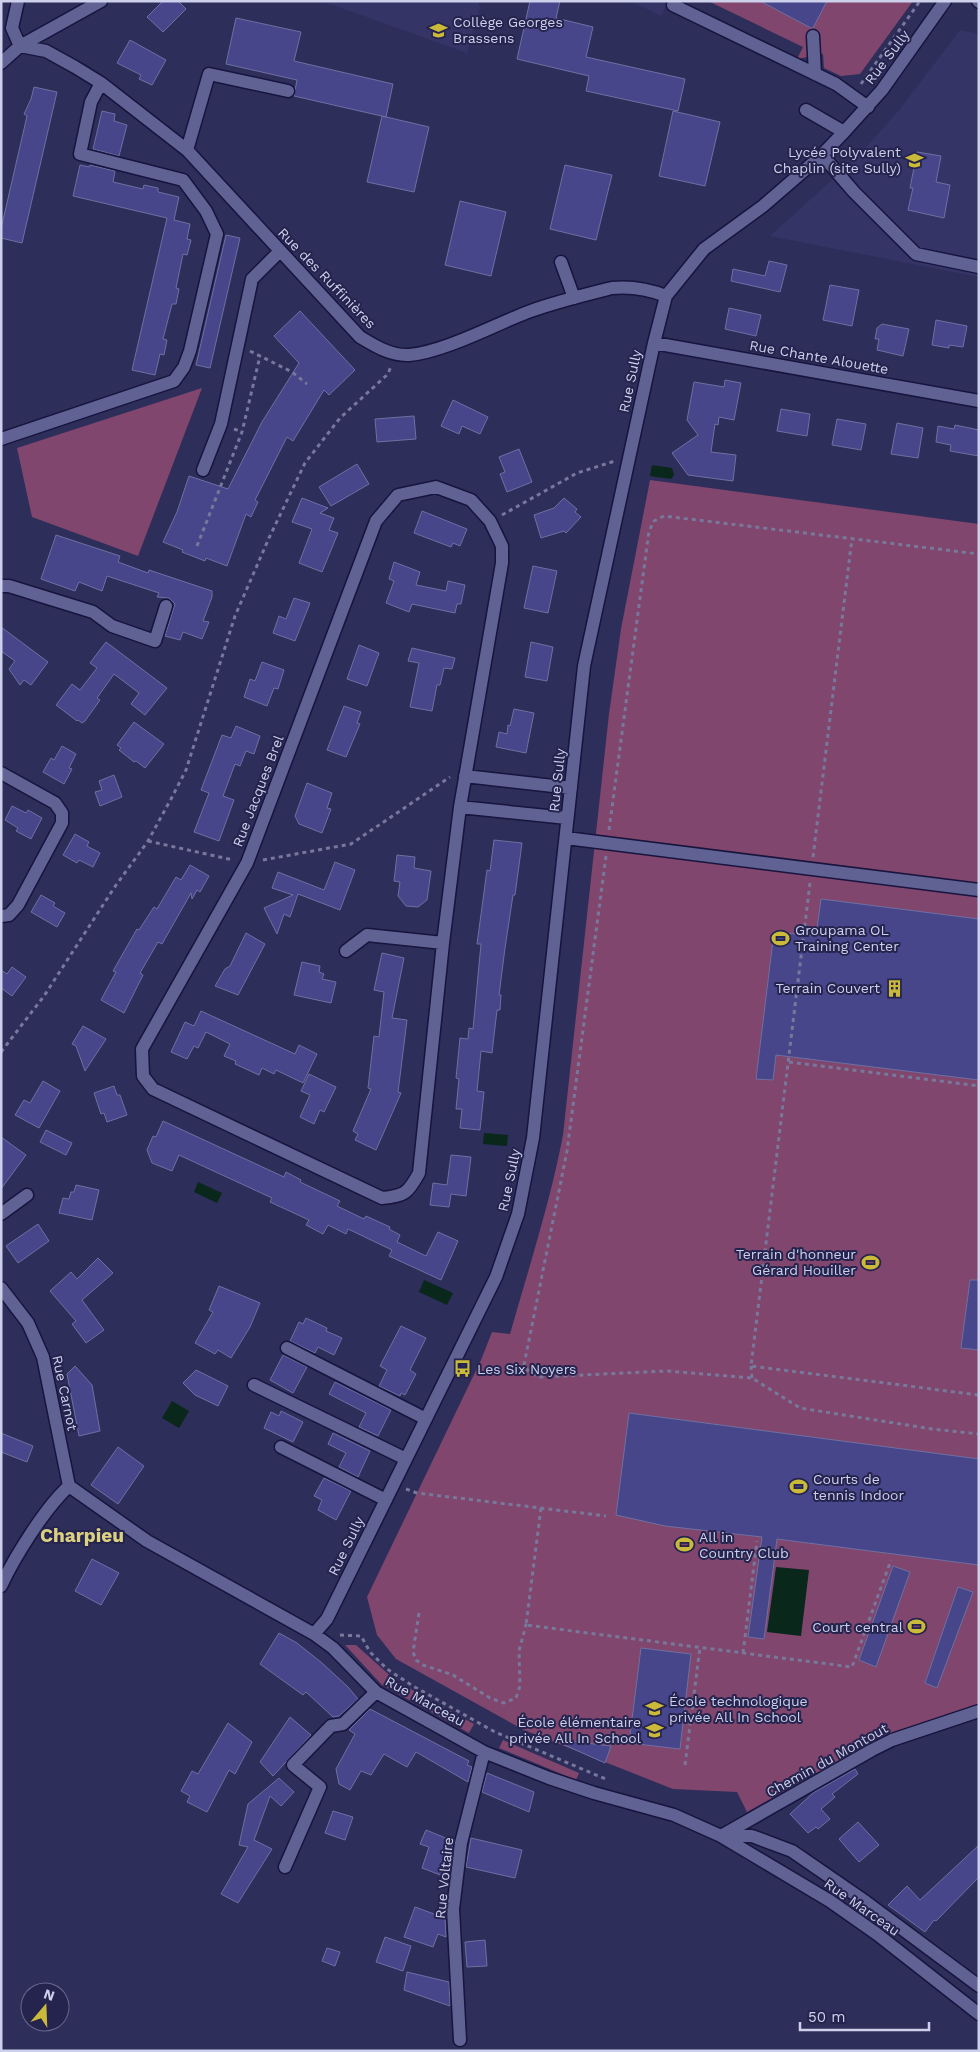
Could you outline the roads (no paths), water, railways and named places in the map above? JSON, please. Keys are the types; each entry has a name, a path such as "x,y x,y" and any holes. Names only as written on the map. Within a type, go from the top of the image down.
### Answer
{"street":[{"path":"18,1 12,28 20,46"},
{"path":"1,63 20,46 100,1"},
{"name":"Rue Sully","path":"314,1634 327,1618 496,1277 518,1214 533,1138 584,666 654,343 666,296 704,249 763,206 822,155 868,107 926,30 945,1"},
{"path":"673,5 836,84 868,107"},
{"path":"813,36 816,74"},
{"name":"Rue des Ruffinières","path":"20,46 46,51 100,83 187,150 360,337 378,348 395,354 409,355 437,349 530,311 626,286 644,288 666,296"},
{"path":"187,150 209,74 288,91"},
{"path":"1,439 174,381 184,368 190,351 217,234 206,211 183,180 80,154 91,102 100,83"},
{"path":"806,110 844,132"},
{"path":"822,155 854,192 916,254 979,267"},
{"path":"203,470 222,424 252,279 280,252"},
{"path":"561,262 574,298"},
{"name":"Rue Chante Alouette","path":"654,343 979,401"},
{"name":"Rue Jacques Brel","path":"436,486 471,500 490,522 502,546 502,563 465,776 443,943 419,1173 410,1189 401,1196 382,1198 153,1089 143,1076 142,1049 248,863 376,520 398,495 436,486"},
{"path":"1,586 9,586 93,612 112,626 155,641 166,606"},
{"path":"1,774 55,803 62,813 62,823 18,905 9,915 1,916"},
{"path":"465,776 571,788"},
{"path":"460,807 567,818"},
{"path":"566,838 979,890"},
{"path":"346,951 367,935 443,943"},
{"path":"1,1214 27,1196"},
{"name":"Rue Carnot","path":"1,1288 28,1323 43,1356 69,1486"},
{"path":"287,1348 426,1419"},
{"path":"254,1385 406,1459"},
{"path":"281,1447 386,1500"},
{"path":"1,1586 44,1515 57,1497 69,1486"},
{"name":"Rue Marceau","path":"69,1486 147,1541 314,1634 333,1648 376,1692 484,1752 549,1778 674,1815 721,1836 830,1901 877,1934 979,2014"},
{"path":"285,1867 320,1787 293,1765 331,1726 343,1724 376,1692"},
{"name":"Chemin du Montout","path":"721,1836 892,1740 979,1711"},
{"name":"Rue Voltaire","path":"460,2040 453,1909 461,1843 484,1752"},
{"name":"Rue Marceau","path":"721,1836 752,1836 792,1852 866,1902 979,1986"}],"place":[{"name":"Collège Georges Brassens","path":"439,30"},
{"name":"Lycée Polyvalent Chaplin (site Sully)","path":"915,160"},
{"name":"Groupama OL Training Center","path":"781,938"},
{"name":"Terrain Couvert","path":"894,988"},
{"name":"Terrain d'honneur Gérard Houiller","path":"870,1262"},
{"name":"Les Six Noyers","path":"463,1369"},
{"name":"Courts de tennis Indoor","path":"799,1487"},
{"name":"All in Country Club","path":"685,1545"},
{"name":"Court central","path":"917,1627"},
{"name":"École technologique privée All In School","path":"655,1709"},
{"name":"École élémentaire privée All In School","path":"655,1730"}],"district":[{"name":"Charpieu","path":"82,1535"}]}
